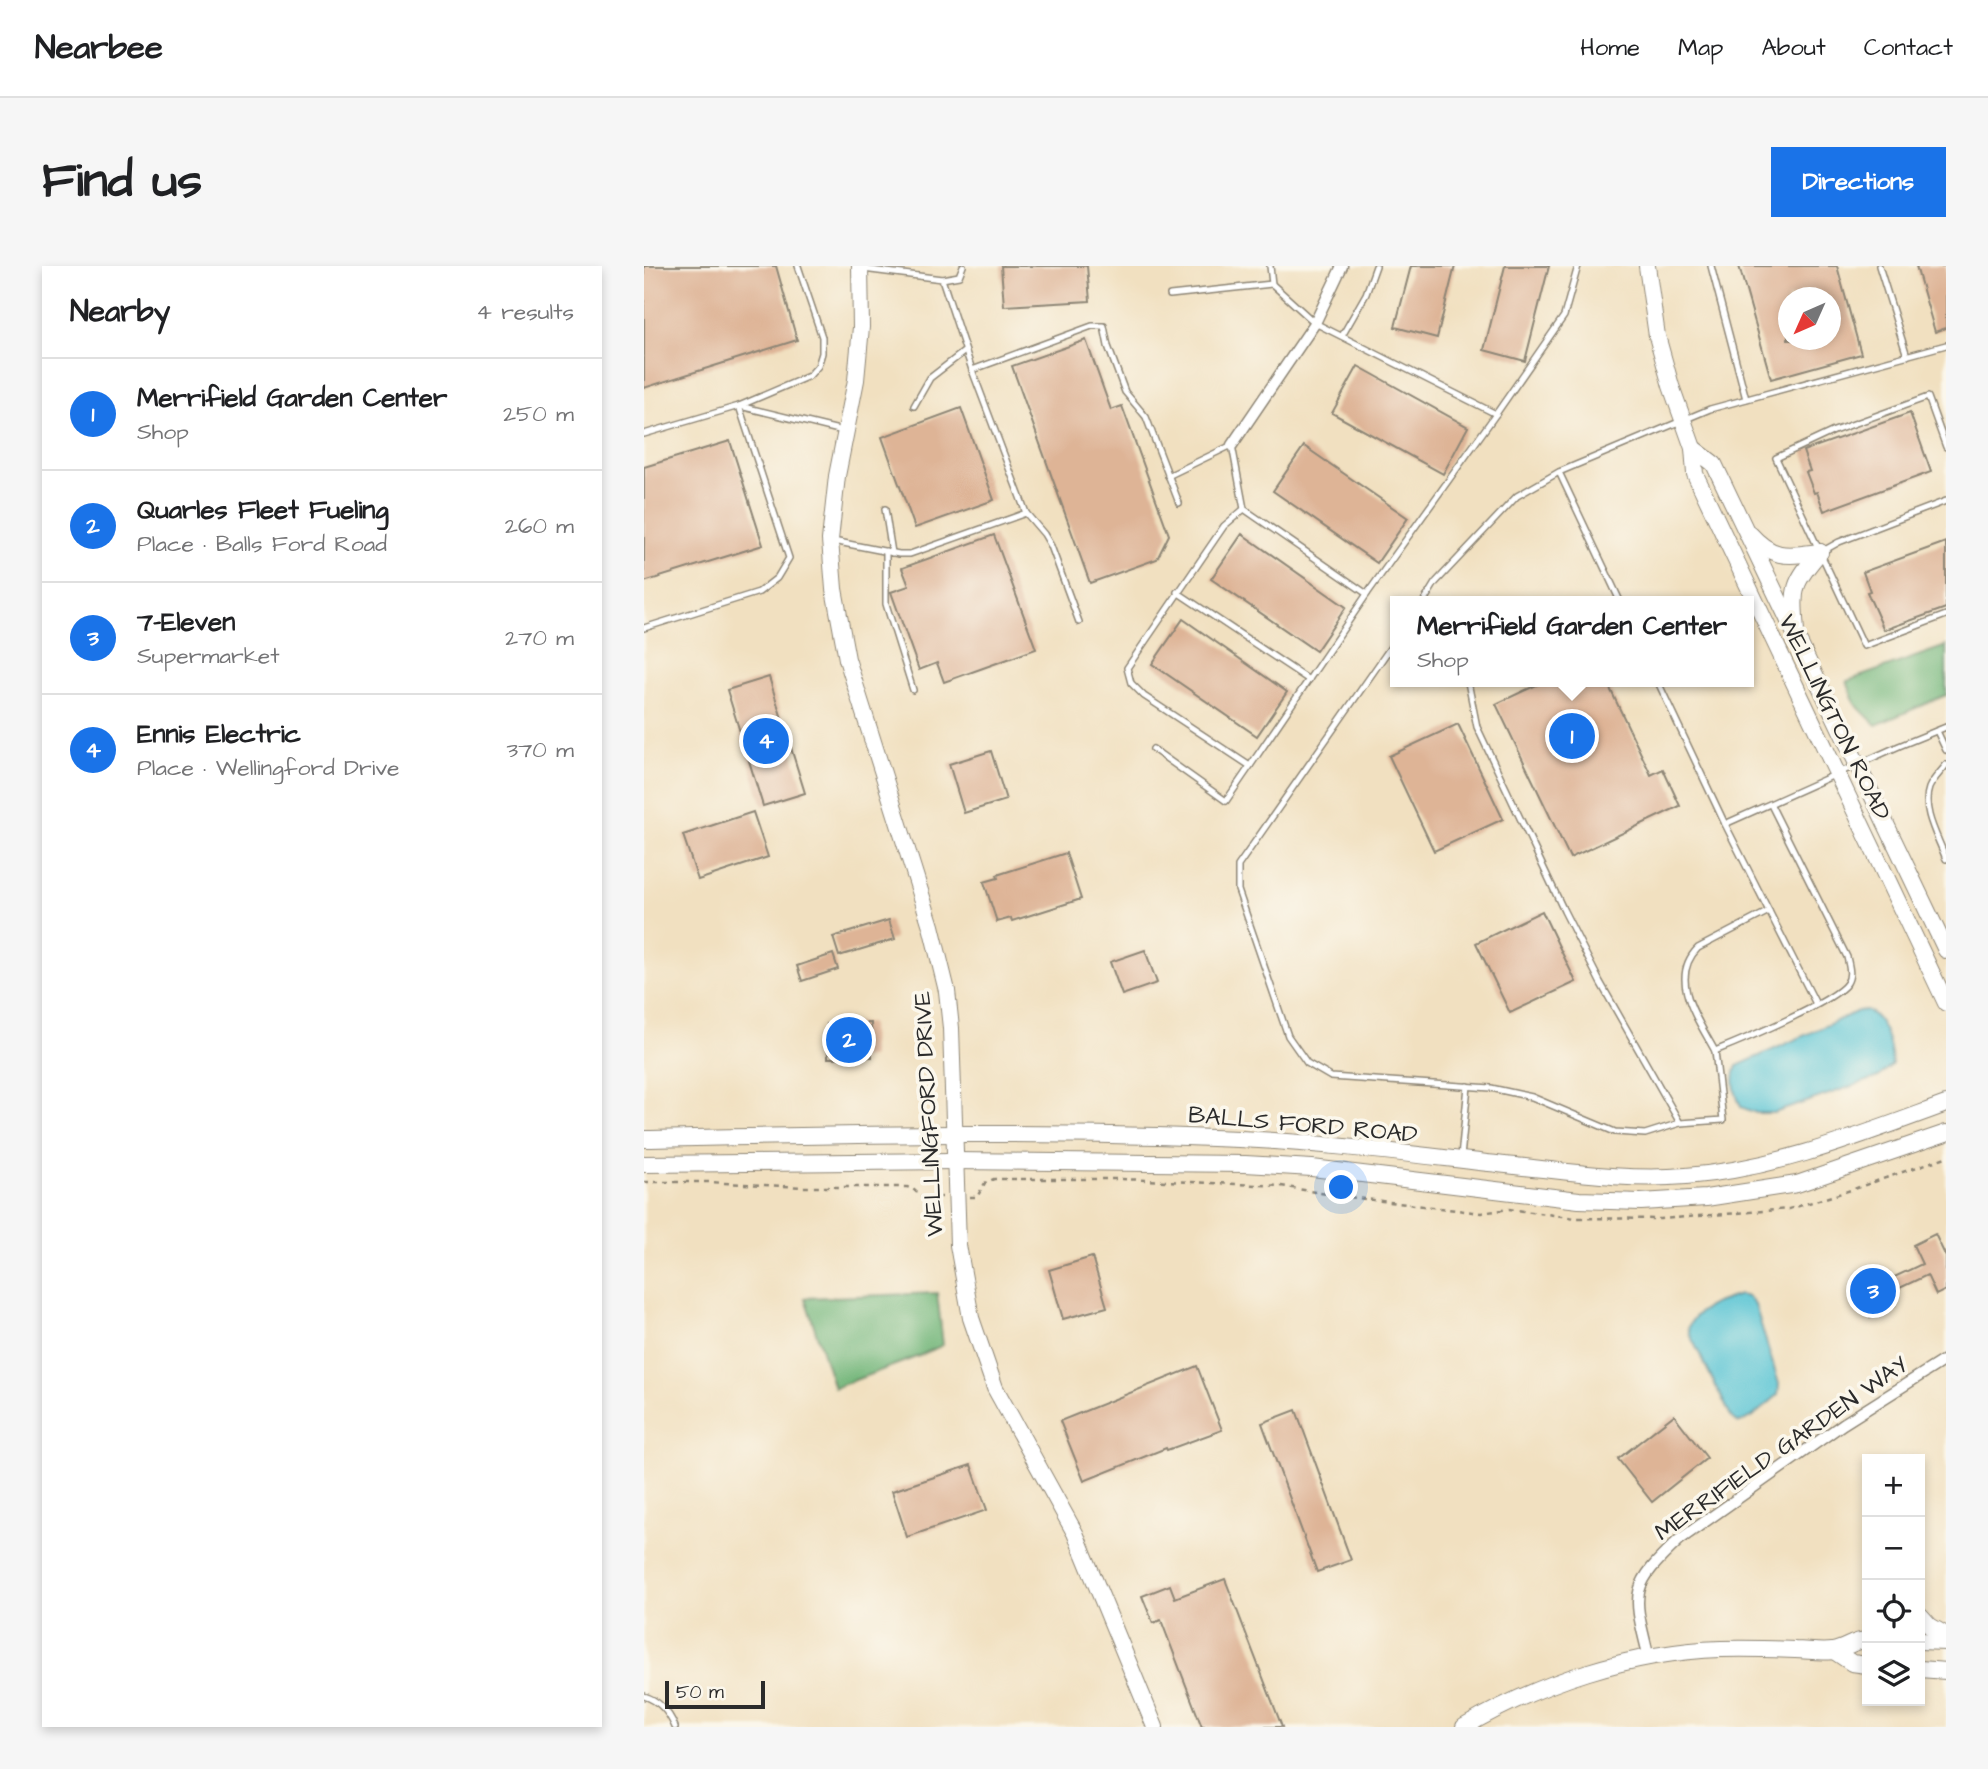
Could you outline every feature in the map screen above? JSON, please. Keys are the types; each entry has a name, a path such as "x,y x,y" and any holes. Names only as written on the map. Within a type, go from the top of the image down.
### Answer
{"main road":[{"name":"WELLINGTON ROAD","path":"1647,266 1657,337 1693,448 1695,474 1753,596"},
{"name":"WELLINGFORD DRIVE","path":"860,267 861,327 856,380 837,476 830,540 836,602 847,659 939,955 951,1028 954,1161 962,1278 983,1358 995,1388 1075,1533 1154,1727"},
{"name":"WELLINGTON ROAD","path":"1693,448 1714,464 1946,950"},
{"path":"1743,526 1761,546 1777,554 1820,552"},
{"path":"1797,642 1795,588 1799,577 1820,552"},
{"name":"WELLINGTON ROAD","path":"1754,599 1946,1003"},
{"name":"BALLS FORD ROAD","path":"644,1139 953,1132 1269,1140 1605,1176 1663,1178 1742,1169 1820,1150 1946,1104"},
{"name":"BALLS FORD ROAD","path":"644,1164 954,1161 1245,1164 1312,1168 1603,1202 1665,1202 1767,1189 1812,1179 1946,1133"},
{"path":"1412,1180 1446,1173 1461,1160"},
{"path":"1925,1620 1946,1635"},
{"path":"1464,1727 1509,1702 1605,1667 1703,1650 1746,1648 1833,1651 1862,1640"},
{"path":"1925,1641 1946,1642"},
{"path":"1833,1651 1852,1663 1862,1664"},
{"path":"1925,1669 1946,1671"}],"street":[{"path":"1232,445 1315,323 1342,266"},
{"name":"MERRIFIELD GARDEN WAY","path":"1649,1658 1637,1597 1641,1582 1661,1556 1679,1540 1843,1424 1946,1359"}],"lane":[{"path":"644,434 739,406 808,376 818,366 822,353 822,337 798,266"},
{"path":"860,267 942,279 959,276 963,266"},
{"path":"1270,266 1272,284 1315,323 1496,414"},
{"path":"1342,336 1366,294 1376,266"},
{"path":"1153,748 1226,801 1367,594 1564,316 1578,266"},
{"path":"1711,266 1746,399"},
{"path":"1879,266 1907,356"},
{"path":"942,279 965,351 1026,513 1051,546 1079,622"},
{"path":"1170,295 1272,284"},
{"path":"972,370 1092,326 1104,326 1108,346 1125,392 1146,417 1178,503"},
{"path":"1427,596 1435,583 1517,496 1559,472 1710,409 1946,345"},
{"path":"914,406 930,378 965,351"},
{"path":"1946,447 1928,397 1834,431 1776,458 1864,646 1946,615"},
{"path":"739,406 846,432"},
{"path":"644,628 759,592 778,578 789,558 739,406"},
{"path":"1168,476 1232,445 1244,509 1367,594"},
{"path":"1559,472 1618,596"},
{"path":"1820,552 1839,542 1946,501"},
{"path":"885,509 889,552 886,604 913,690"},
{"path":"1244,509 1224,526 1127,668 1131,683 1144,696 1250,766"},
{"path":"830,540 910,554 1026,513"},
{"path":"1177,593 1309,680"},
{"path":"1390,648 1238,866 1238,890 1288,1036 1307,1063 1331,1077 1491,1088 1532,1097 1615,1132 1645,1134 1680,1123 1723,1120 1715,1051 1684,989 1685,969 1691,955 1698,948 1769,911"},
{"path":"1469,687 1477,727 1563,911 1680,1123"},
{"path":"1660,687 1725,824 1816,1004"},
{"path":"1725,824 1946,727"},
{"path":"1937,731 1946,750"},
{"path":"1946,766 1935,777 1927,796 1928,808 1946,859"},
{"path":"1715,1051 1763,1031 1839,992 1848,981 1850,971 1847,957 1772,805"},
{"path":"1461,1160 1468,1086"},
{"path":"644,1696 664,1708 675,1727"}],"path":[{"path":"969,1197 977,1197 985,1183 994,1179 1135,1180 1281,1186 1346,1197 1482,1213"},
{"path":"644,1182 907,1187 923,1198 932,1198"}],"green space":[{"path":"1946,646 1946,695 1876,725 1855,704 1847,681"},
{"path":"937,1293 943,1345 834,1388 805,1298"}],"water":[{"path":"1866,1010 1878,1019 1890,1049 1892,1064 1879,1077 1774,1113 1756,1113 1741,1107 1734,1086 1737,1066 1858,1011"},
{"path":"1739,1295 1748,1297 1755,1305 1779,1384 1778,1395 1752,1417 1739,1423 1732,1418 1688,1327 1703,1309"}],"building":[{"path":"644,266 776,266 797,340 644,388"},
{"path":"1001,266 1087,266 1090,301 1004,306"},
{"path":"1411,266 1455,266 1437,338 1395,327"},
{"path":"1505,266 1549,266 1525,361 1484,350"},
{"path":"1739,266 1837,266 1861,354 1771,379"},
{"path":"1916,266 1946,266 1946,328 1935,332"},
{"path":"1086,340 1111,410 1122,406 1169,535 1157,559 1090,583 1012,366"},
{"path":"1358,366 1468,427 1443,474 1332,413"},
{"path":"961,408 994,500 915,528 882,437"},
{"path":"1910,413 1931,472 1824,511 1806,472 1810,471 1803,451"},
{"path":"730,441 763,545 644,582 644,467"},
{"path":"1304,446 1408,518 1377,563 1273,491"},
{"path":"1242,534 1346,607 1316,651 1211,579"},
{"path":"994,535 1036,649 944,682 937,663 919,670 891,592 909,586 902,568"},
{"path":"1946,542 1946,608 1884,630 1867,592 1870,591 1863,572"},
{"path":"1183,619 1287,692 1257,736 1152,664"},
{"path":"769,677 805,793 763,806 727,690"},
{"path":"1532,687 1609,687 1651,775 1663,769 1680,806 1570,858 1496,704"},
{"path":"1458,724 1503,819 1434,851 1389,756"},
{"path":"991,751 1006,800 964,813 949,764"},
{"path":"753,812 768,857 698,880 683,835"},
{"path":"1066,853 1081,899 1012,921 1011,918 997,922 984,882 998,878 997,875"},
{"path":"1542,911 1576,982 1510,1013 1476,943"},
{"path":"889,920 895,939 839,956 833,937"},
{"path":"1145,950 1157,983 1122,995 1110,962"},
{"path":"833,954 838,969 802,981 797,966"},
{"path":"871,1023 872,1057 828,1058 827,1024"},
{"path":"1935,1234 1946,1257 1946,1290 1936,1295 1927,1275 1889,1293 1895,1305 1870,1317 1856,1286 1880,1274 1884,1282 1922,1264 1913,1245"},
{"path":"1092,1257 1107,1307 1063,1319 1049,1270"},
{"path":"1197,1366 1222,1430 1167,1450 1166,1448 1084,1481 1060,1421"},
{"path":"1296,1410 1351,1560 1317,1572 1262,1423"},
{"path":"1674,1415 1707,1458 1652,1502 1618,1459"},
{"path":"971,1465 987,1510 907,1537 892,1491"},
{"path":"1225,1579 1282,1727 1202,1727 1161,1620 1153,1623 1142,1596 1170,1585 1175,1598"}],"place":[{"name":"Merrifield Garden Center","path":"1572,736"},
{"name":"Ennis Electric","path":"766,741"},
{"name":"Quarles Fleet Fueling","path":"849,1040"},
{"name":"7-Eleven","path":"1873,1291"}]}
